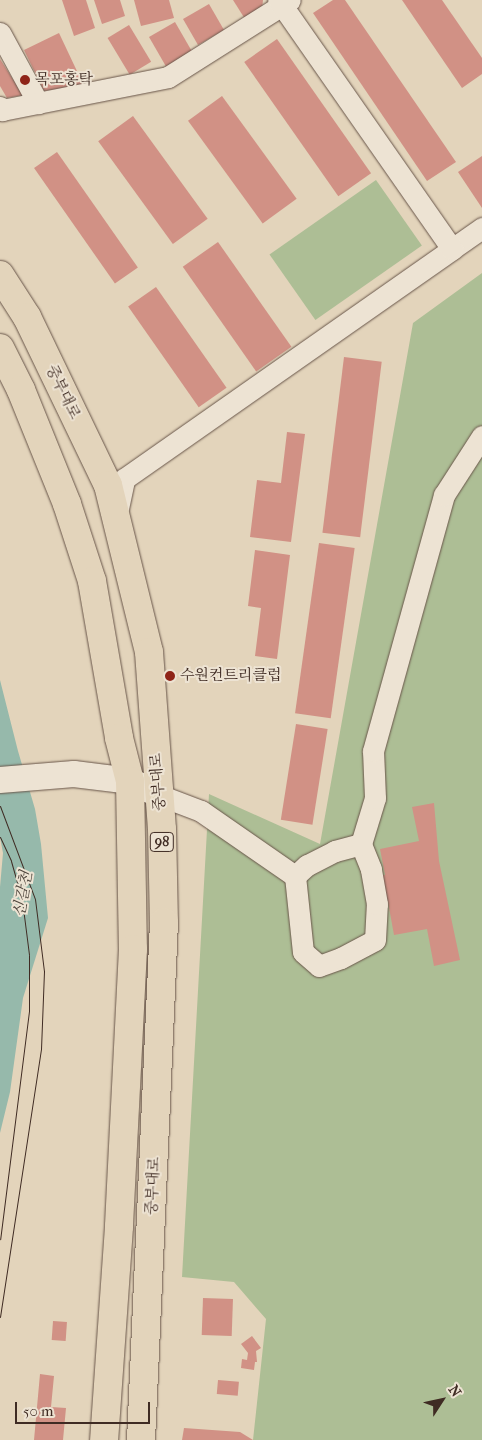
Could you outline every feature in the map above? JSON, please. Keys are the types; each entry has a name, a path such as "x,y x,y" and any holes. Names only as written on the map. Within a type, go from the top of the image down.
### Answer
{"main road":[{"name":"중부대로","path":"0,275 27,317 108,485 149,652 159,795 164,922 141,1440"},
{"name":"중부대로","path":"0,348 22,390 67,504 92,580 119,738 130,781 133,949 119,1227 104,1440"}],"street":[{"path":"0,107 2,110 168,77 284,2 452,249"},
{"path":"0,33 38,103"},
{"path":"116,518 124,479 482,228"},
{"path":"0,780 74,774 130,781 159,795 201,811 295,876 303,952 319,966 341,958 375,940 377,904 371,869 361,844 375,798 373,750 444,495 482,436"},
{"path":"91,449 124,479"},
{"path":"295,876 307,865 336,851 361,844"}],"shaded area":[{"path":"376,180 422,246 315,320 270,255"},
{"path":"482,273 482,1440 253,1440 266,1319 234,1282 182,1277 209,794 320,844 413,323"}],"water":[{"name":"신갈천","path":"0,680 35,809 41,844 48,918 23,998 10,1092 0,1133 0,887 3,853 0,837"}],"building":[{"path":"62,0 86,0 95,28 74,36"},
{"path":"94,0 120,0 125,16 102,24"},
{"path":"134,0 169,0 174,18 141,26"},
{"path":"233,0 263,0 262,9 245,19"},
{"path":"333,0 345,0 456,162 427,181 313,13"},
{"path":"402,0 442,0 482,58 482,74 462,88"},
{"path":"209,4 224,30 198,45 183,19"},
{"path":"175,22 192,51 166,66 149,37"},
{"path":"129,25 151,62 130,75 108,38"},
{"path":"59,33 84,86 44,91 24,50"},
{"path":"277,39 371,173 338,196 244,62"},
{"path":"0,59 23,95 7,98 0,86"},
{"path":"222,96 297,199 263,223 188,121"},
{"path":"133,116 208,219 173,244 98,141"},
{"path":"57,152 138,268 115,284 34,168"},
{"path":"482,156 482,208 458,172"},
{"path":"218,242 291,347 256,372 183,267"},
{"path":"156,287 227,388 199,407 128,307"},
{"path":"344,357 382,362 360,537 322,533"},
{"path":"287,432 305,434 291,542 250,537 257,480 281,483"},
{"path":"319,543 355,548 331,718 295,713"},
{"path":"255,550 290,555 277,659 255,656 261,608 248,606"},
{"path":"296,724 328,729 312,825 281,820"},
{"path":"434,803 439,861 460,960 434,966 427,929 394,935 388,902 373,903 369,877 385,875 380,849 419,841 412,807"},
{"path":"203,1298 233,1299 232,1336 202,1335"},
{"path":"53,1321 67,1322 66,1341 52,1340"},
{"path":"252,1336 261,1348 256,1351 257,1362 255,1362 254,1370 241,1368 242,1359 247,1360 248,1353 241,1344"},
{"path":"40,1374 54,1376 51,1407 66,1408 63,1440 34,1440"},
{"path":"218,1380 239,1382 238,1396 217,1394"},
{"path":"184,1428 240,1432 253,1440 182,1440"}],"tram line":[{"path":"0,806 35,899 44,971 41,1049 0,1317"},
{"path":"0,837 11,861 22,900 29,955 29,1011 0,1239"}],"place":[{"name":"목포홍탁","path":"25,80"},
{"name":"수원컨트리클럽","path":"170,676"}]}
